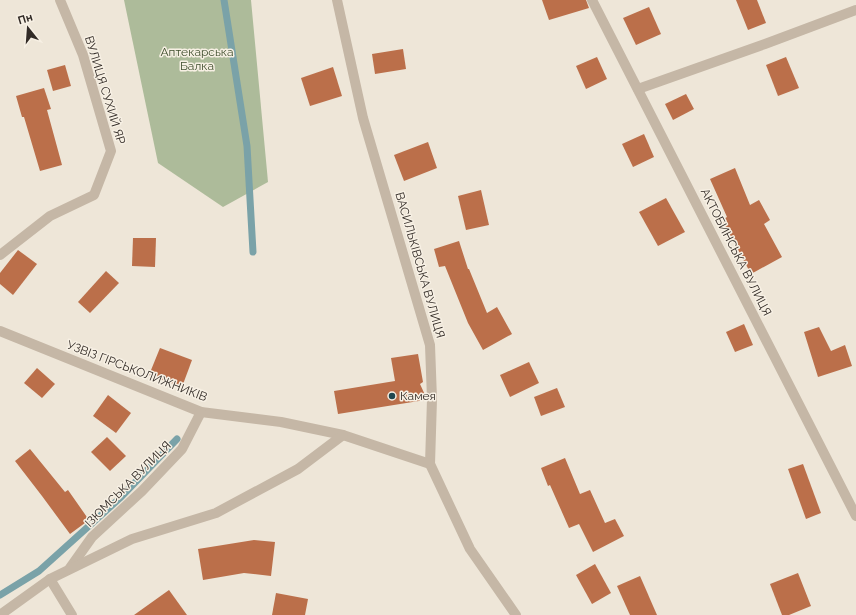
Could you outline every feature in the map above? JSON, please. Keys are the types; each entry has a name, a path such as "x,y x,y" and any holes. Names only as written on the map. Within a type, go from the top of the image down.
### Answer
{"street":[{"name":"ВУЛИЦЯ СУХИЙ ЯР","path":"0,255 50,216 94,195 111,151 83,55 60,0"},
{"name":"ВАСИЛЬКІВСЬКА ВУЛИЦЯ","path":"337,0 363,118 430,345 432,399 430,464 470,549 516,615"},
{"name":"АКТОБИНСЬКА ВУЛИЦЯ","path":"592,0 856,516"},
{"path":"638,89 856,10"},
{"name":"УЗВІЗ ГІРСЬКОЛИЖНИКІВ","path":"0,331 201,412 281,422 343,435 430,464"},
{"name":"ІЗЮМСЬКА ВУЛИЦЯ","path":"68,571 92,537 142,491 182,449 201,412"},
{"path":"0,615 50,579 132,539 216,513 298,469 343,435"},
{"path":"50,579 72,615"}],"green space":[{"name":"Аптекарська Балка","path":"124,0 251,0 268,182 223,207 158,163"}],"building":[{"path":"542,0 586,0 589,8 549,20"},
{"path":"736,0 757,0 766,23 748,30"},
{"path":"649,7 661,34 636,45 623,18"},
{"path":"403,49 406,69 375,74 372,54"},
{"path":"597,57 607,79 586,89 576,66"},
{"path":"786,57 799,88 778,96 766,65"},
{"path":"65,65 71,86 53,91 47,70"},
{"path":"333,67 342,96 310,106 301,78"},
{"path":"44,88 51,109 47,110 62,165 40,171 24,117 22,117 16,96"},
{"path":"686,94 694,109 673,120 665,104"},
{"path":"644,134 654,157 633,167 622,144"},
{"path":"428,142 437,168 404,181 394,155"},
{"path":"735,168 750,205 759,200 770,220 764,224 782,257 751,274 722,220 727,217 710,179"},
{"path":"481,190 489,225 466,230 458,196"},
{"path":"666,198 685,232 658,246 639,212"},
{"path":"133,238 156,238 155,267 132,266"},
{"path":"459,241 468,269 487,313 497,307 512,334 483,350 468,323 445,266 439,267 434,249"},
{"path":"18,250 37,264 13,295 0,284 0,273"},
{"path":"106,271 119,283 90,313 78,302"},
{"path":"744,324 753,345 735,352 726,332"},
{"path":"819,327 831,351 845,345 852,366 818,377 804,332"},
{"path":"160,348 192,360 182,387 149,375"},
{"path":"418,354 423,382 420,384 425,395 425,400 338,414 334,391 395,381 391,358"},
{"path":"529,362 539,383 510,397 500,375"},
{"path":"37,368 55,384 42,398 24,383"},
{"path":"557,388 565,407 541,416 534,397"},
{"path":"108,395 131,413 116,433 93,416"},
{"path":"107,437 126,456 110,471 91,452"},
{"path":"30,449 65,492 68,490 89,520 70,534 15,461"},
{"path":"565,458 580,494 590,490 605,523 615,519 624,536 593,552 579,524 569,528 550,485 548,486 541,468"},
{"path":"803,464 821,513 806,519 788,469"},
{"path":"254,540 275,542 271,576 244,573 203,580 198,549"},
{"path":"595,564 611,593 592,604 576,575"},
{"path":"798,573 811,606 789,615 782,615 770,584"},
{"path":"640,576 657,615 630,615 617,586"},
{"path":"169,590 187,615 134,615"},
{"path":"276,593 308,599 305,615 272,615"}],"waterway":[{"path":"224,0 247,146 253,252"},
{"path":"0,595 39,571 120,498 177,439"}],"place":[{"name":"Камея","path":"392,396"}]}
